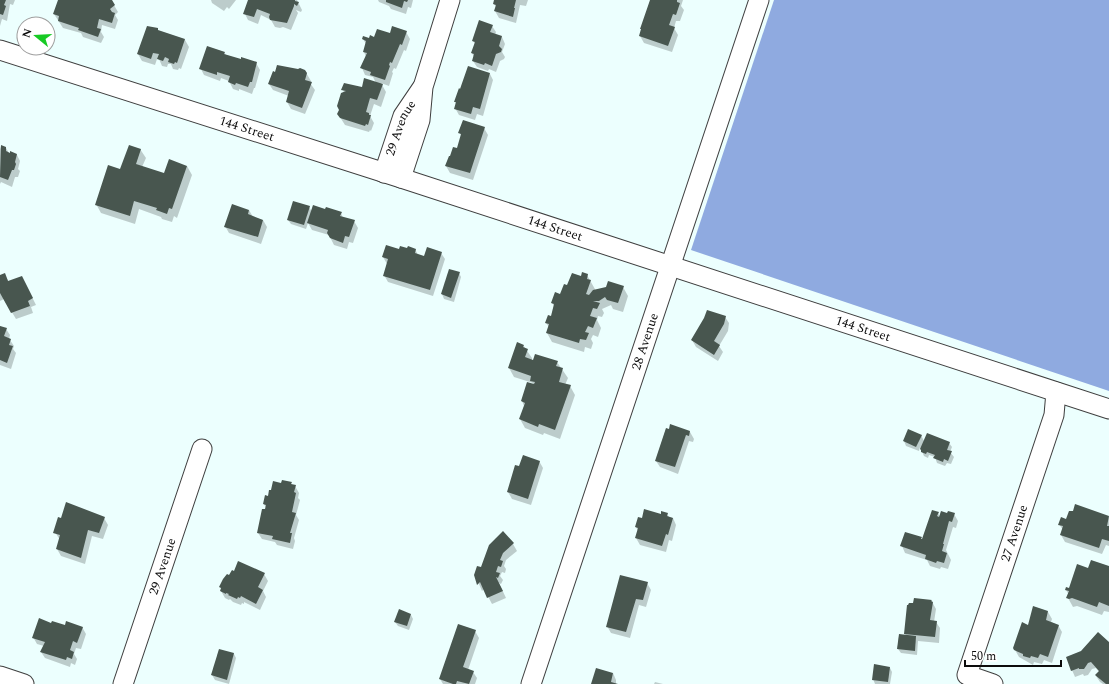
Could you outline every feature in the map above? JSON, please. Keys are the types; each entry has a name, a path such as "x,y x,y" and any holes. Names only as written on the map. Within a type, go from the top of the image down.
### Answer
{"street":[{"name":"29 Avenue","path":"392,175 403,116 423,87 450,0"},
{"name":"28 Avenue","path":"531,684 760,0"},
{"name":"144 Street","path":"0,50 392,175 1109,409"},
{"name":"27 Avenue","path":"993,684 967,675 1054,414 1056,392"},
{"name":"29 Avenue","path":"123,684 202,449"},
{"path":"0,676 24,684"}],"shaded area":[{"path":"774,0 1109,0 1109,391 691,250"}],"building":[{"path":"0,0 6,0 3,15 0,14"},
{"path":"58,0 112,0 115,5 110,9 115,13 112,23 99,19 97,28 101,29 98,37 78,30 79,28 58,21 59,16 53,14"},
{"path":"248,0 295,0 299,2 297,6 294,4 287,23 270,20 270,14 257,9 254,17 243,14"},
{"path":"386,0 408,0 407,2 404,1 402,8 386,2"},
{"path":"494,0 516,0 513,17 494,11 496,5 493,4"},
{"path":"650,0 677,0 677,2 680,3 676,15 673,14 669,25 675,27 668,46 639,36"},
{"path":"479,20 493,25 490,32 502,36 499,46 502,49 501,52 496,54 492,66 485,63 484,65 472,61 474,54 471,53 475,42 472,41"},
{"path":"147,26 158,28 158,30 185,39 177,63 175,62 174,64 168,62 169,59 165,57 163,61 157,59 159,54 153,53 151,59 137,54"},
{"path":"392,26 407,31 402,45 400,44 392,63 390,62 385,80 370,75 371,72 360,68 367,53 363,52 366,41 362,39 363,36 369,38 370,35 374,37 377,29 390,33"},
{"path":"207,46 225,52 224,54 257,62 252,82 250,82 248,87 236,83 235,85 228,82 230,76 217,72 217,75 199,69"},
{"path":"277,65 298,69 300,68 305,70 307,73 305,80 312,82 302,108 286,102 289,91 268,84"},
{"path":"468,66 490,73 480,109 473,107 471,114 454,109 456,102 454,102"},
{"path":"364,78 383,84 377,100 370,98 366,112 371,115 368,125 366,124 365,126 340,118 337,114 339,110 337,106 341,93 346,91 341,90 344,83 362,87"},
{"path":"463,120 485,127 470,173 445,166 453,147 457,148 461,134 458,133"},
{"path":"1,145 6,147 6,151 17,154 14,170 12,170 8,180 0,177"},
{"path":"129,145 141,149 136,164 164,173 169,159 187,166 172,209 169,208 167,214 156,210 157,208 134,201 130,216 95,205 108,165 120,169"},
{"path":"293,201 310,206 304,225 287,220"},
{"path":"232,204 249,210 248,214 263,220 258,237 224,227"},
{"path":"313,205 342,212 340,216 355,220 349,237 345,236 343,243 330,238 327,233 328,230 307,223"},
{"path":"386,245 399,249 400,246 407,248 408,246 416,249 415,253 424,256 427,247 442,252 430,290 383,276 388,259 382,257"},
{"path":"449,269 460,272 451,298 441,294"},
{"path":"582,272 588,274 587,279 591,280 586,294 589,295 593,290 606,287 608,281 624,286 618,303 607,300 605,297 599,301 593,301 600,303 597,309 593,308 590,316 597,318 593,328 588,326 585,332 589,333 586,340 580,339 579,343 546,333 549,324 545,323 548,315 551,316 554,304 551,303 555,292 560,294 564,284 567,285 572,273 581,276"},
{"path":"5,273 8,281 22,276 33,298 28,301 30,306 11,313 0,293 0,275"},
{"path":"707,310 726,316 724,324 714,341 720,345 714,355 691,340"},
{"path":"0,326 7,328 4,336 11,339 9,345 13,346 7,363 0,360"},
{"path":"517,342 524,345 523,347 528,349 525,357 533,360 535,354 558,361 556,366 563,368 559,382 571,385 555,430 539,424 538,427 519,419 525,403 521,401 527,382 534,384 535,382 530,381 531,376 508,368"},
{"path":"670,424 690,431 689,436 686,435 675,467 655,461 666,428 669,429"},
{"path":"908,429 922,435 916,447 903,441"},
{"path":"927,433 950,442 947,450 952,451 948,461 944,459 943,462 933,458 935,455 927,452 926,454 921,452 920,449"},
{"path":"523,455 540,461 528,499 507,492 515,465 519,466"},
{"path":"282,480 292,482 291,484 296,485 292,512 296,513 290,533 292,533 290,543 272,539 273,536 257,533 262,509 265,509 266,505 263,504 265,495 268,496 273,481 281,483"},
{"path":"66,502 105,517 99,533 88,530 81,558 56,549 60,535 53,533 58,517 61,518"},
{"path":"1075,504 1109,516 1107,526 1109,526 1109,541 1102,539 1099,548 1060,535 1063,526 1058,525 1061,517 1066,519 1069,511 1073,511"},
{"path":"644,509 661,514 661,511 668,513 667,516 673,518 668,535 666,534 662,546 635,538 638,528 635,527 638,517 642,518"},
{"path":"932,510 939,512 937,516 939,517 941,511 955,513 952,522 949,521 943,544 942,551 947,553 944,563 937,561 936,563 925,559 926,555 900,546 905,532 922,537 922,539"},
{"path":"503,531 514,543 503,553 500,560 503,561 501,567 498,566 496,572 500,573 498,578 496,577 503,591 487,598 480,582 477,585 474,575 477,566 481,567 489,545"},
{"path":"1091,560 1109,566 1109,606 1099,602 1097,607 1072,598 1066,598 1069,591 1065,590 1066,587 1069,588 1077,564 1088,568"},
{"path":"238,561 265,573 258,587 263,590 256,604 241,596 237,599 220,591 221,588 219,587 223,579 227,574 229,575 232,570 234,571"},
{"path":"620,575 648,582 643,600 636,599 626,632 606,627"},
{"path":"914,598 932,600 930,620 937,621 935,637 904,634 907,605 909,603 913,603"},
{"path":"1033,606 1048,611 1046,620 1059,625 1048,657 1040,654 1038,658 1031,656 1030,658 1023,656 1023,654 1014,650 1013,648 1022,622 1028,625"},
{"path":"399,609 411,614 407,626 394,622"},
{"path":"39,618 51,623 52,621 65,625 66,621 83,627 77,643 73,641 70,650 74,652 72,659 67,657 66,660 40,652 45,642 32,638"},
{"path":"458,624 476,630 463,667 474,671 469,684 457,681 456,684 453,684 439,679"},
{"path":"1098,632 1109,642 1109,684 1106,684 1095,675 1099,671 1091,662 1088,663 1084,669 1079,668 1071,671 1066,657 1081,651"},
{"path":"899,634 916,636 915,651 897,649"},
{"path":"219,649 234,653 227,680 211,675"},
{"path":"874,664 890,667 888,682 872,680"},
{"path":"596,668 613,673 611,682 618,684 591,684"}]}
